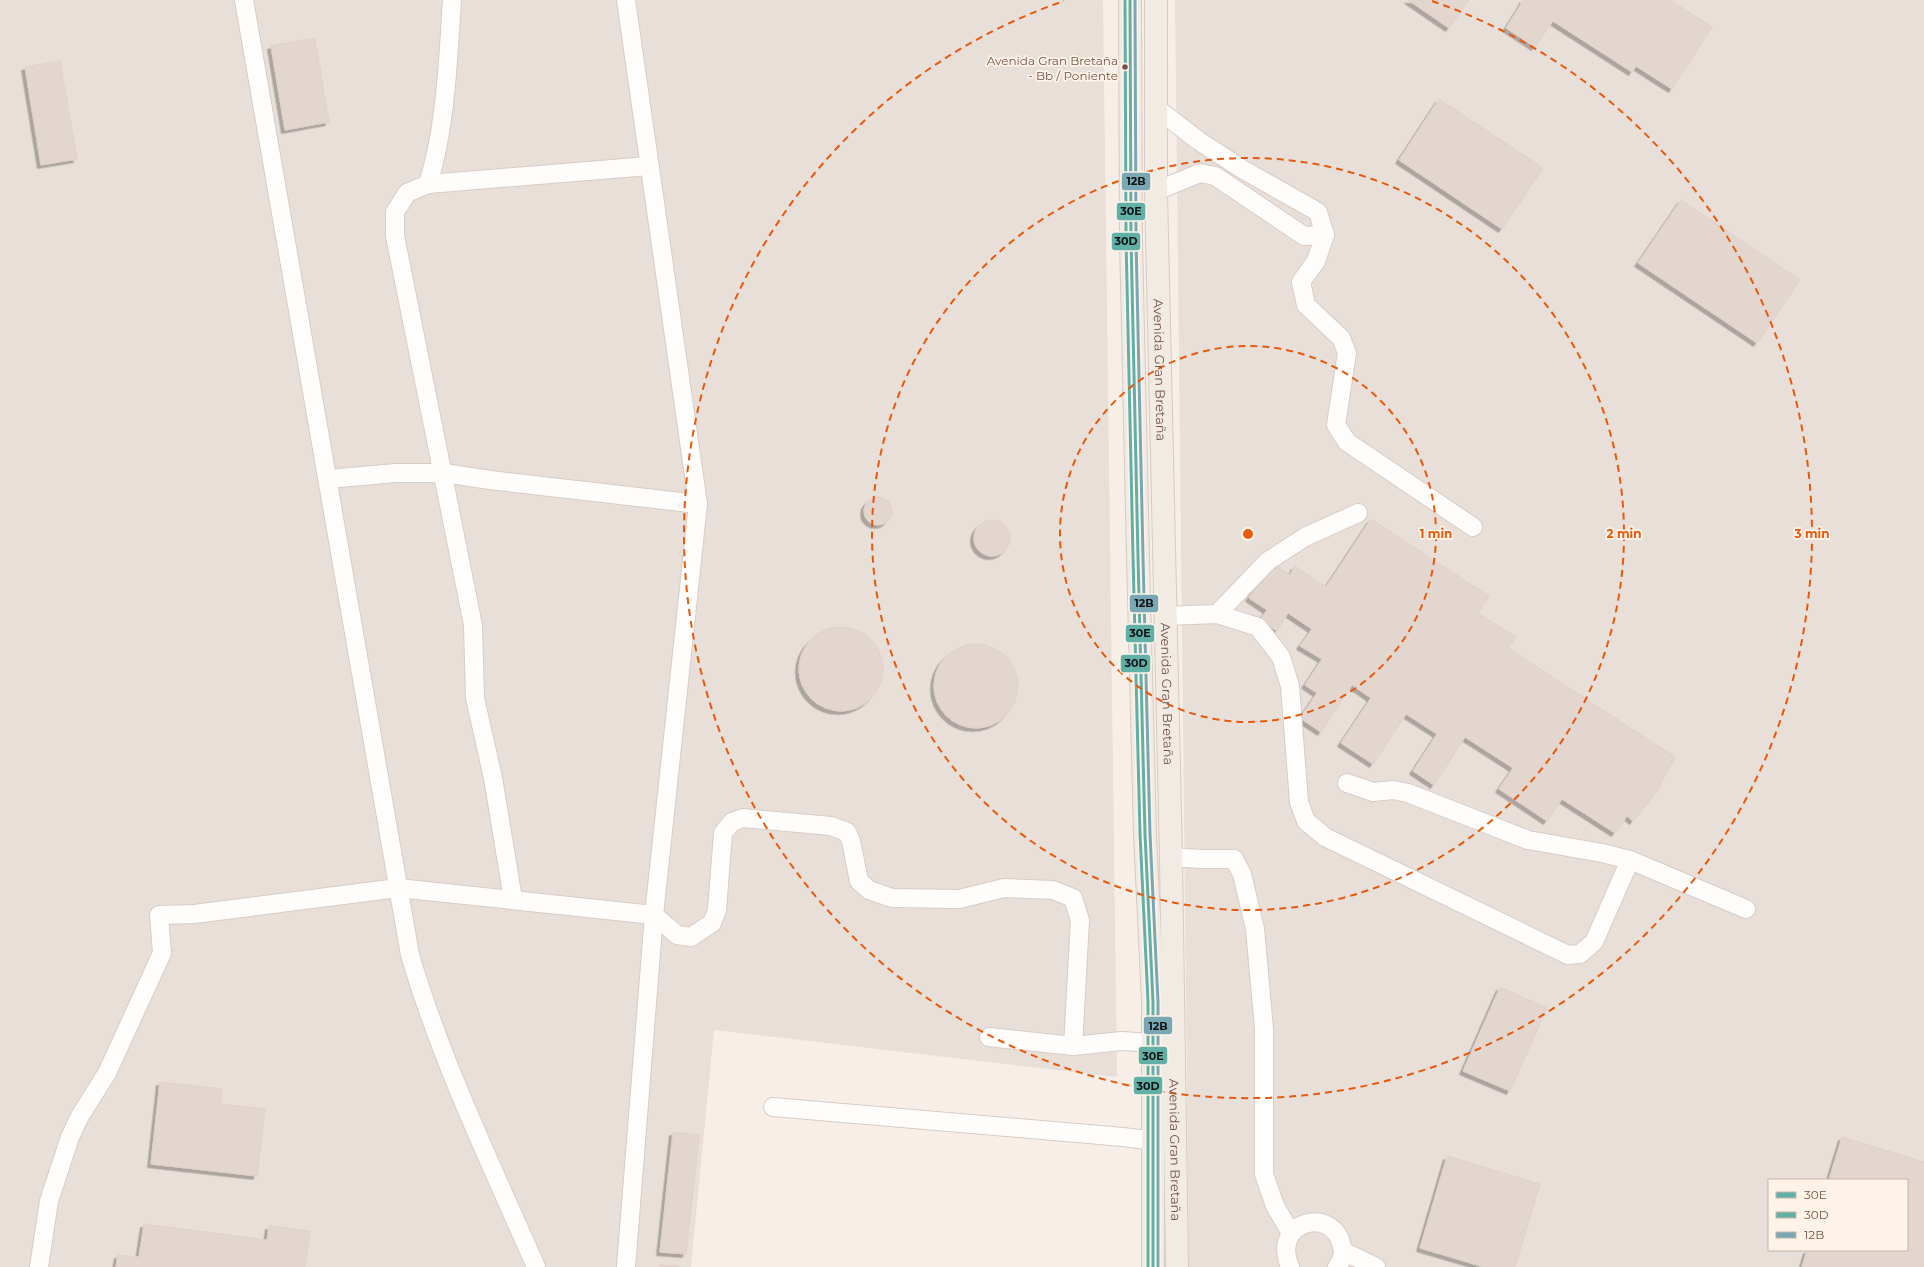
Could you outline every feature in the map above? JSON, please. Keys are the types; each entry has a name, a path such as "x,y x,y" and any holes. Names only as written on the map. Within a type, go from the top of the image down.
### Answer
{"main road":[{"name":"Avenida Gran Bretaña","path":"1130,0 1134,389 1144,834 1152,981 1154,1141 1153,1267"},
{"name":"Avenida Gran Bretaña","path":"1156,0 1156,191 1171,857 1177,1267"}],"lane":[{"path":"244,0 410,955 423,998 441,1048 536,1267"},
{"path":"428,184 435,161 444,92 452,0"},
{"path":"626,0 698,504 654,915 626,1267"},
{"path":"1156,108 1199,141 1242,169 1318,212 1325,235 1316,262 1301,282 1306,305 1341,338 1348,353 1336,425 1347,442 1473,527"},
{"path":"513,899 493,778 474,698 474,625 395,236 395,212 407,193 428,184 649,166"},
{"path":"1235,188 1242,169"},
{"path":"1156,191 1200,173 1215,176 1235,188 1304,236 1325,235"},
{"path":"328,480 396,473 444,473 490,480 698,504"},
{"path":"1217,614 1268,561 1305,537 1358,513"},
{"path":"1166,616 1217,614 1258,627 1281,656 1290,686 1299,802 1306,821 1325,837 1568,955 1580,954 1594,942 1630,860"},
{"path":"1347,783 1373,792 1393,790 1408,793 1528,840 1602,853 1630,860 1746,909"},
{"path":"39,1267 49,1201 70,1137 80,1116 107,1073 162,953 159,915 194,914 398,888 654,915 677,935 691,937 712,923 717,910 723,833 732,822 743,818 831,826 847,832 851,841 859,882 869,890 892,898 959,899 1004,888 1053,890 1073,898 1080,920 1073,1046"},
{"path":"1171,857 1234,859 1242,874 1255,929 1264,1029 1264,1174 1275,1206 1291,1233"},
{"path":"989,1037 1073,1046 1122,1041 1153,1042"},
{"path":"773,1107 1123,1137 1154,1141"},
{"path":"1290,1267 1286,1256 1286,1244 1291,1233 1300,1225 1312,1222 1324,1223 1334,1229 1341,1239 1340,1259 1376,1267"}],"shaded area":[{"path":"0,0 1103,0 1117,1077 714,1030 691,1267 0,1267"},
{"path":"1175,0 1924,0 1924,1267 1189,1267"}],"building":[{"path":"1408,0 1469,0 1449,28"},
{"path":"1522,0 1670,0 1712,27 1672,89 1636,66 1632,72 1553,21 1535,47 1506,28 1523,1"},
{"path":"315,38 329,122 285,130 271,46"},
{"path":"60,61 77,159 41,165 25,67"},
{"path":"1439,99 1543,168 1502,229 1399,160"},
{"path":"1681,200 1800,280 1757,343 1638,263"},
{"path":"878,497 888,501 892,511 888,521 878,525 868,521 864,511 868,501"},
{"path":"1371,519 1489,596 1478,613 1516,637 1508,648 1675,757 1657,791 1633,821 1627,816 1615,833 1562,799 1547,821 1499,789 1513,768 1465,737 1434,785 1413,771 1437,734 1406,714 1373,764 1341,743 1371,698 1352,685 1321,732 1300,718 1317,693 1305,685 1322,659 1300,646 1312,629 1288,613 1277,631 1260,620 1267,610 1249,598 1273,564 1290,575 1295,566 1326,587"},
{"path":"992,520 1005,525 1010,538 1005,551 992,556 979,551 974,538 979,525"},
{"path":"841,627 857,630 871,639 880,653 883,669 880,685 871,699 857,708 841,711 825,708 811,699 802,685 799,669 802,653 811,639 825,630"},
{"path":"976,644 992,647 1006,656 1015,670 1018,686 1015,702 1006,716 992,725 976,728 960,725 946,716 937,702 934,686 937,670 946,656 960,647"},
{"path":"1500,987 1547,1008 1510,1091 1463,1071"},
{"path":"160,1082 222,1089 220,1104 265,1109 257,1176 151,1164"},
{"path":"673,1132 699,1135 686,1254 660,1252"},
{"path":"1842,1137 1924,1162 1924,1267 1802,1267 1807,1251 1908,1251 1908,1179 1829,1179"},
{"path":"1447,1156 1540,1184 1515,1267 1484,1267 1420,1248"},
{"path":"144,1224 267,1240 269,1226 310,1231 305,1267 116,1267 118,1255 139,1257"},
{"path":"660,1265 679,1266 679,1267 660,1267"}],"transit line":[{"name":"30D","path":"1125,0 1126,239 1133,557 1140,834 1148,1002 1148,1267"},
{"name":"30E","path":"1130,0 1131,239 1138,557 1145,834 1153,1002 1153,1267"},
{"name":"12B","path":"1135,0 1136,239 1143,557 1150,834 1158,1002 1158,1267"}],"place":[{"name":"Avenida Gran Bretaña - Bb / Poniente","path":"1125,67"}]}
